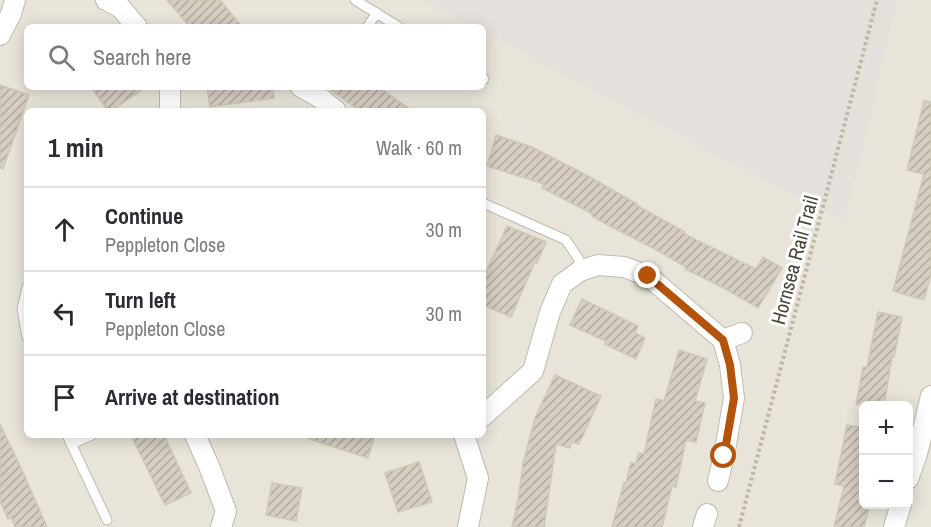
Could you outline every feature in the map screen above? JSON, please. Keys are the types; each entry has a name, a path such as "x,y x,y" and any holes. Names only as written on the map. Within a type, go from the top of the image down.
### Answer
{"street":[{"path":"0,35 11,14 15,0"},
{"path":"106,0 120,7 134,24"},
{"path":"170,90 170,108"},
{"path":"323,92 334,108"},
{"path":"486,413 533,371 550,312 562,284 582,270 598,264 624,267 648,276 723,340 730,365 734,398 718,481"},
{"path":"723,340 742,333"},
{"path":"913,464 931,396"},
{"path":"196,438 226,511 222,527"},
{"path":"465,438 478,478 468,527"},
{"path":"894,527 899,509"}],"lane":[{"path":"355,0 394,24"},
{"path":"369,24 377,13"},
{"path":"486,204 566,240 578,258 582,270"},
{"path":"24,300 22,309 24,320"},
{"path":"69,439 107,520"}],"path":[{"name":"Hornsea Rail Trail","path":"739,527 877,0"}],"shaded area":[{"path":"0,0 421,0 466,24 24,24 24,90 486,90 486,35 845,223 899,0 931,0 931,527 0,527"},
{"path":"421,0 899,0 845,223 486,35 486,24 466,24"}],"building":[{"path":"167,0 220,0 240,24 187,24"},
{"path":"0,85 29,95 3,169 0,168"},
{"path":"93,90 142,90 115,108 106,108"},
{"path":"207,90 273,90 274,98 210,107"},
{"path":"331,90 383,90 408,108 356,108"},
{"path":"924,101 931,102 931,274 924,300 893,291 924,174 907,170"},
{"path":"496,135 532,147 590,177 685,232 684,234 756,269 763,257 782,268 758,308 685,269 686,267 655,249 606,224 592,216 593,214 542,188 544,184 487,166"},
{"path":"507,226 546,242 511,317 486,306 486,272"},
{"path":"582,299 638,326 635,333 645,338 636,359 605,344 606,341 570,325"},
{"path":"878,312 902,317 885,401 859,401 859,405 856,405 863,367 867,367"},
{"path":"679,350 707,359 695,401 705,403 696,442 686,440 676,487 672,486 662,527 612,527 631,462 636,464 638,453 644,454 656,399 664,401"},
{"path":"555,375 601,396 579,444 572,442 570,448 556,444 544,527 512,527 523,464 535,418"},
{"path":"0,424 47,527 15,527 11,517 8,519 0,501"},
{"path":"847,425 859,427 859,509 869,509 864,527 834,527 844,486 835,484"},
{"path":"132,438 165,438 191,493 165,505"},
{"path":"309,438 374,438 368,458"},
{"path":"419,462 432,502 398,512 385,473"},
{"path":"272,483 302,488 296,521 266,515"}],"route":[{"path":"648,276 723,340 730,365 734,398 724,456"}]}
